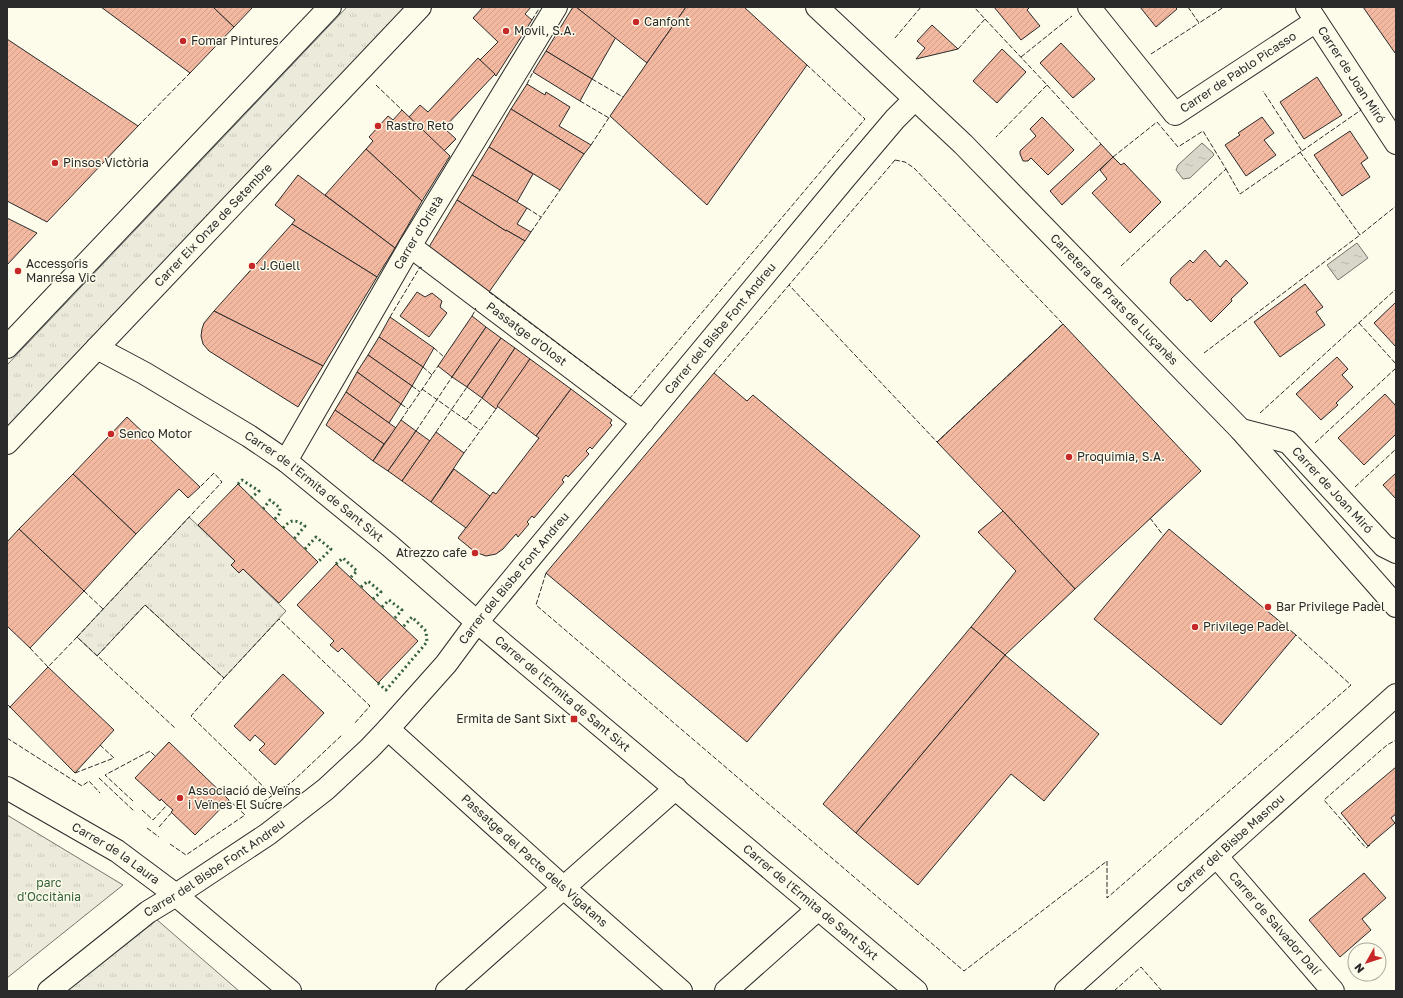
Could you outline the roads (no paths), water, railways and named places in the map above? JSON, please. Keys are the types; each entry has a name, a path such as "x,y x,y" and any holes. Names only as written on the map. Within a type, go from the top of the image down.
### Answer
{"street":[{"path":"7,347 330,7"},
{"name":"Carrer Eix Onze de Setembre","path":"7,443 420,7"},
{"name":"Carrer d'Oristà","path":"286,461 410,246 556,7"},
{"name":"Carretera de Prats de Lluçanès","path":"817,7 963,144 1241,430 1396,606"},
{"name":"Carrer de Pablo Picasso","path":"1089,7 1175,114 1311,14"},
{"name":"Carrer de Joan Miró","path":"1311,14 1396,143"},
{"name":"Carrer del Bisbe Font Andreu","path":"49,991 148,912 282,824 326,789 369,749 446,664 477,622 845,178 914,98"},
{"name":"Passatge d'Olost","path":"410,246 643,422"},
{"name":"Carrer de l'Ermita de Sant Sixt","path":"97,348 144,373 249,436 286,461 390,546 477,622 916,991"},
{"name":"Carrer de Joan Miró","path":"1241,430 1288,442 1384,546 1396,552"},
{"name":"Carrer del Bisbe Masnou","path":"1066,991 1396,695"},
{"name":"Passatge del Pacte dels Vigatans","path":"388,729 564,888 681,991"},
{"name":"Carrer de la Laura","path":"7,788 117,851 176,895 290,991"},
{"path":"447,991 676,788"},
{"name":"Carrer de Salvador Dalí","path":"1217,857 1333,991"},
{"path":"726,991 818,908"}],"water":[{"path":"1202,143 1214,155 1190,178 1183,179 1176,170 1178,165"},
{"path":"1357,243 1368,258 1338,280 1327,265"}],"place":[{"name":"Canfont","path":"636,22"},
{"name":"Movil, S.A.","path":"506,31"},
{"name":"Fomar Pintures","path":"183,41"},
{"name":"Rastro Reto","path":"378,126"},
{"name":"Pinsos Victòria","path":"55,163"},
{"name":"J.Güell","path":"252,266"},
{"name":"Accessoris Manresa Vic","path":"18,271"},
{"name":"Senco Motor","path":"111,434"},
{"name":"Proquimia, S.A.","path":"1069,457"},
{"name":"Atrezzo cafe","path":"475,553"},
{"name":"Bar Privilege Padel","path":"1268,607"},
{"name":"Privilege Padel","path":"1195,627"},
{"name":"Ermita de Sant Sixt","path":"574,719"},
{"name":"Associació de Veïns i Veïnes El Sucre","path":"180,798"}],"park label":[{"name":"parc d'Occitània","path":"49,890"}]}
